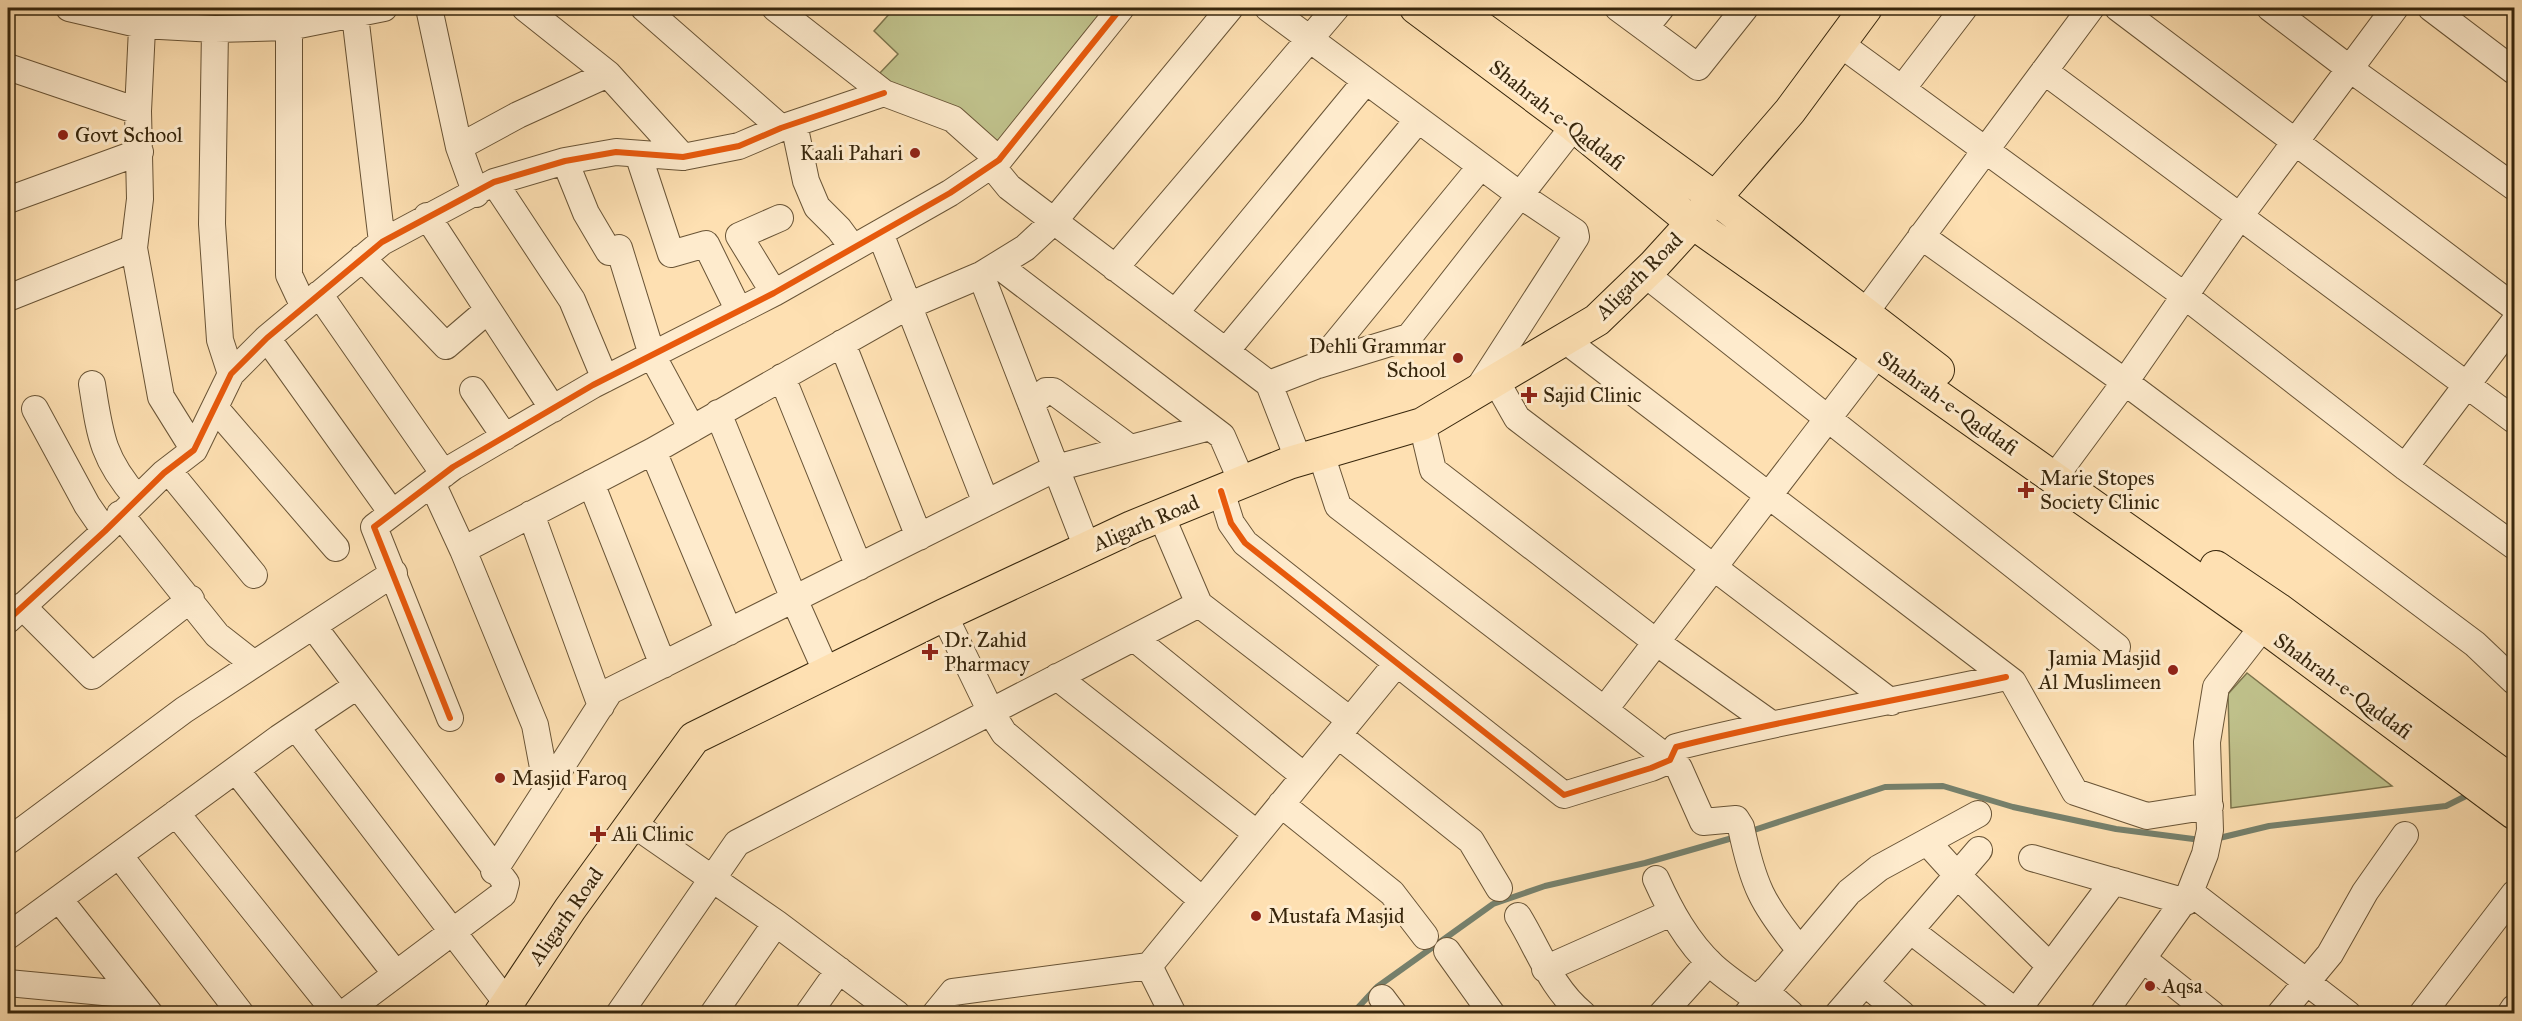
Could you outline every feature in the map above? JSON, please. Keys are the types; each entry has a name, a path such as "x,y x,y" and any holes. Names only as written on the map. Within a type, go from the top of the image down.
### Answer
{"main road":[{"name":"Shahrah-e-Qaddafi","path":"1416,8 1574,126 1693,223 1878,353 2059,470 2270,617 2448,748 2514,813"},
{"name":"Aligarh Road","path":"503,1008 694,738 944,615 1161,515 1310,457 1422,424 1598,320 1693,223 1790,111 1866,8"},
{"name":"Shahrah-e-Qaddafi","path":"1463,10 1715,198 2059,470"},
{"name":"Shahrah-e-Qaddafi","path":"2448,748 2514,783"}],"street":[{"path":"69,8 143,16 215,29 289,27 384,8"},
{"path":"429,8 459,147 485,188 572,300 605,379"},
{"path":"525,8 608,74 683,157"},
{"path":"644,8 788,126 817,207 839,229 853,249"},
{"path":"450,718 374,527 438,478 505,437 605,379 774,293 853,249 950,193 995,162 1121,8"},
{"path":"463,550 653,451 908,306 989,270 1025,248 1054,221 1230,8"},
{"path":"1268,8 1520,195 1575,232 1576,237 1486,387 1517,418 1891,702"},
{"path":"1116,268 1336,8"},
{"path":"1618,8 1698,67 1745,8"},
{"path":"1646,28 1661,8"},
{"path":"1902,89 1964,8"},
{"path":"1864,314 2091,8"},
{"path":"2118,8 2514,307"},
{"path":"2270,8 2350,69 2514,187"},
{"path":"2059,470 2125,382 2240,216 2395,8"},
{"path":"2431,8 2514,71"},
{"path":"793,13 884,93 953,119 995,162 1009,187 1269,384 1338,506 1680,768 1703,822 1736,819 1743,835 1755,885 1772,916 1800,950"},
{"path":"355,15 382,242"},
{"path":"143,16 138,111 140,199 134,248 161,397 194,450"},
{"path":"289,27 289,275 312,301 438,478 463,550 535,725 547,789"},
{"path":"215,29 213,224 220,340 231,374"},
{"path":"1839,43 2185,296 2405,467 2514,546"},
{"path":"8,68 138,111"},
{"path":"2044,71 2514,420"},
{"path":"459,147 518,115 608,74"},
{"path":"1175,313 1366,81"},
{"path":"191,599 92,676 15,613 168,470 194,450 216,409 231,374 267,338 382,242 427,216 485,188 565,161 616,152 683,157 739,146 788,126 884,93"},
{"path":"1226,351 1418,120"},
{"path":"1269,384 1318,365 1409,337 1574,126"},
{"path":"8,200 140,152"},
{"path":"638,154 671,254 706,244 740,310"},
{"path":"565,161 586,213 609,252 619,248 652,355 692,429"},
{"path":"1318,365 1481,166"},
{"path":"427,216 553,409"},
{"path":"774,293 739,236 780,218"},
{"path":"880,233 986,503"},
{"path":"1921,236 2125,382 2475,644 2514,681"},
{"path":"8,298 134,248"},
{"path":"362,258 446,346 488,310"},
{"path":"989,270 1031,404 1087,548"},
{"path":"989,270 1222,436 1232,486 1231,523 1245,543 1564,795 1670,760 1676,747 1770,723 1891,702 2006,677"},
{"path":"1644,274 2117,647"},
{"path":"2405,467 2514,322"},
{"path":"267,338 392,513"},
{"path":"1565,340 2013,682 2075,792 2147,816 2210,818"},
{"path":"842,343 919,537"},
{"path":"1605,709 1826,417 1878,353"},
{"path":"782,377 859,567"},
{"path":"92,384 99,429 106,455 117,475 121,514 217,634 254,664"},
{"path":"472,390 505,437"},
{"path":"1031,404 1046,391 1053,392 1130,448"},
{"path":"34,409 87,505 121,514"},
{"path":"216,409 336,548"},
{"path":"718,414 794,600 827,673"},
{"path":"1422,424 1433,470 1656,642 1770,723"},
{"path":"494,871 610,691 1056,468 1210,427"},
{"path":"653,451 729,632"},
{"path":"168,470 254,575"},
{"path":"591,483 663,665"},
{"path":"531,514 601,706"},
{"path":"1161,515 1199,604 1471,841 1499,888"},
{"path":"8,840 40,819 184,710 394,573"},
{"path":"619,1014 737,843 1199,604"},
{"path":"944,615 991,712 1004,733 1202,900"},
{"path":"2103,1014 2188,897 2205,854 2210,818 2207,742 2216,687 2270,617"},
{"path":"313,626 494,871 506,883 503,894 343,1014"},
{"path":"1134,638 1304,776"},
{"path":"935,1014 953,992 1149,966 1397,663"},
{"path":"1057,677 1256,834"},
{"path":"8,936 296,727 357,686"},
{"path":"296,727 452,932 503,1008"},
{"path":"236,770 396,974"},
{"path":"1281,804 1392,893 1425,936"},
{"path":"176,813 337,1014"},
{"path":"1757,1002 1849,892 1879,868 1978,814"},
{"path":"632,823 776,923 897,1014"},
{"path":"2280,1014 2330,954 2365,892 2405,835"},
{"path":"1927,842 1957,875 2050,966"},
{"path":"1838,1014 1979,850"},
{"path":"119,855 241,1014"},
{"path":"2032,858 2114,881 2188,897 2308,982 2348,1014"},
{"path":"1656,879 1671,913 1709,962 1757,1002 1791,1014"},
{"path":"1910,930 2016,1012 2114,881"},
{"path":"2422,1014 2514,894"},
{"path":"59,898 142,1004"},
{"path":"1545,969 1671,913"},
{"path":"1518,916 1545,969 1572,1005 1583,1014"},
{"path":"714,1014 776,923"},
{"path":"1447,951 1492,1014"},
{"path":"2143,959 2212,1014"},
{"path":"1662,1014 1709,962"},
{"path":"1149,966 1173,1014"},
{"path":"808,1014 838,970"},
{"path":"1865,982 1902,1014"},
{"path":"8,983 142,1004"},
{"path":"2511,1014 2514,1008"}],"green space":[{"path":"887,8 1115,8 1001,148 877,76 898,54 874,31 891,12"},
{"path":"2247,673 2392,786 2231,808 2228,694"}],"waterway":[{"path":"1748,832 1885,787 1943,786 2013,807 2116,829 2201,840"},
{"path":"2215,839 2269,826 2446,806 2472,793"},
{"path":"1352,1014 1377,987 1493,904 1545,886 1645,863 1736,837"}],"cycle path":[{"path":"450,718 374,527 453,467 593,385 774,293 950,193 999,160 1121,8"},
{"path":"8,620 164,473 194,450 231,374 267,338 382,242 494,182 565,161 616,152 683,157 739,146 781,128 884,93"},
{"path":"1221,491 1231,523 1245,543 1564,795 1670,760 1676,747 1799,719 2006,677"}],"place":[{"name":"Govt School","path":"63,135"},
{"name":"Kaali Pahari","path":"915,153"},
{"name":"Dehli Grammar School","path":"1458,358"},
{"name":"Sajid Clinic","path":"1529,395"},
{"name":"Marie Stopes Society Clinic","path":"2026,490"},
{"name":"Dr. Zahid Pharmacy","path":"930,652"},
{"name":"Jamia Masjid Al Muslimeen","path":"2173,670"},
{"name":"Masjid Faroq","path":"500,778"},
{"name":"Ali Clinic","path":"598,834"},
{"name":"Mustafa Masjid","path":"1256,916"},
{"name":"Aqsa","path":"2150,986"}]}
